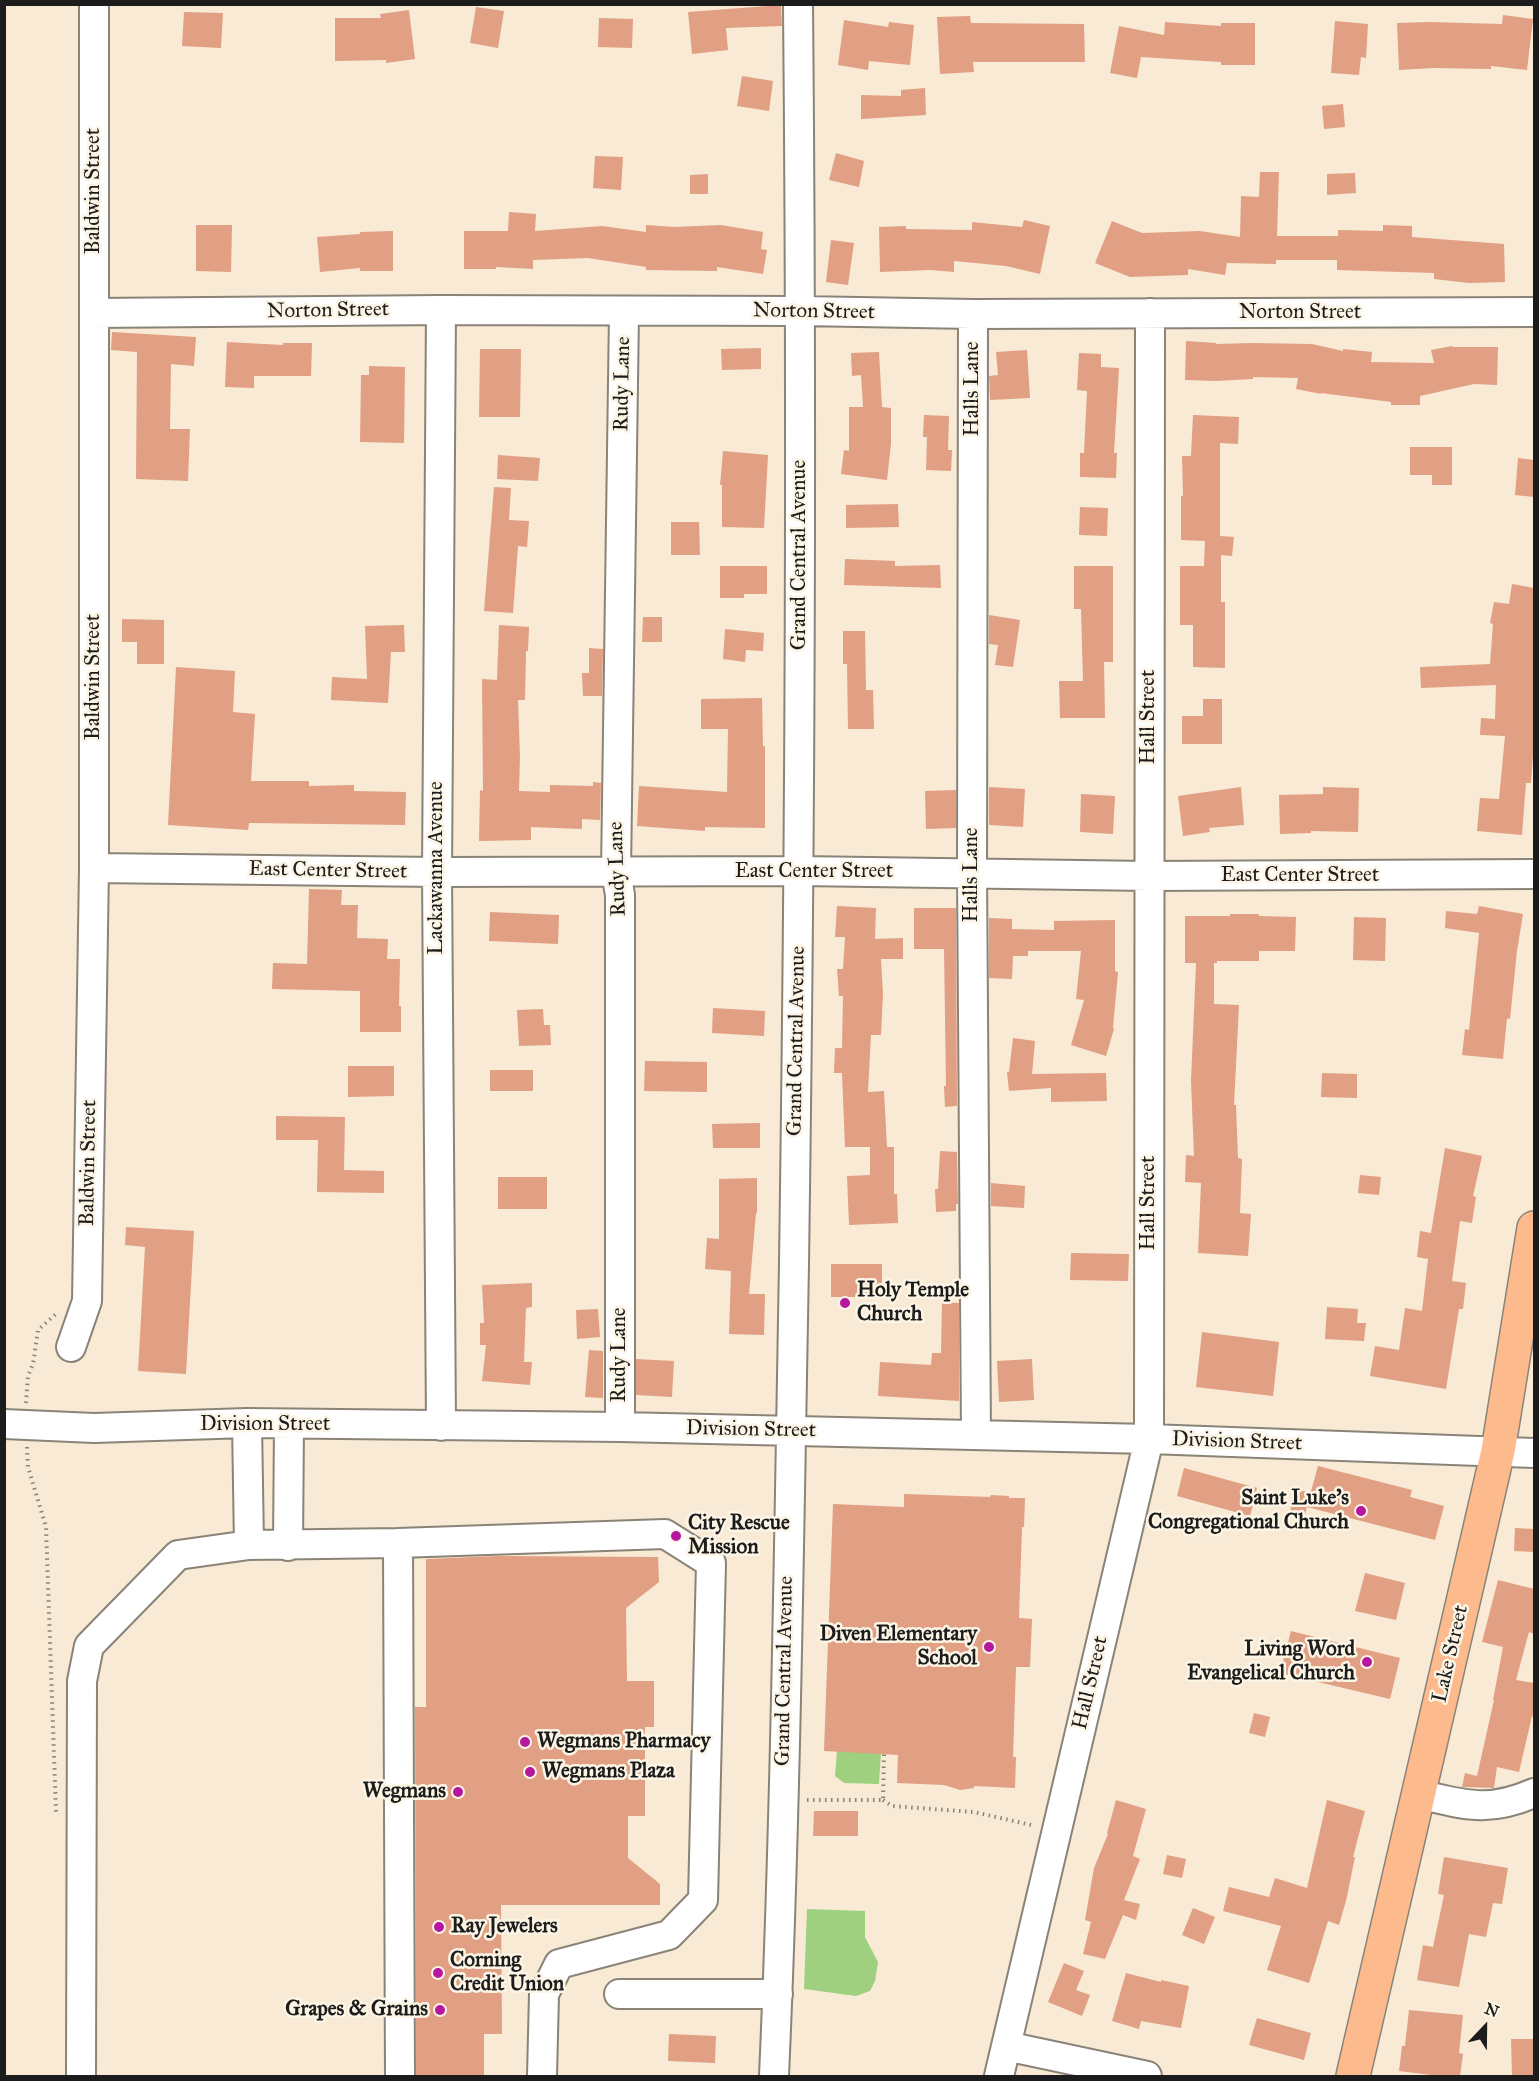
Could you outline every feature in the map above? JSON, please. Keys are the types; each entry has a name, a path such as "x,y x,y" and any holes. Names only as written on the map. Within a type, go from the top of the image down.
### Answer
{"main road":[{"name":"Lake Street","path":"1353,2076 1498,1451 1534,1228"}],"street":[{"name":"Baldwin Street","path":"71,1347 87,1301 94,868 94,4"},
{"name":"Grand Central Avenue","path":"774,2076 778,1994 791,1431 800,871 801,311 798,4"},
{"name":"Norton Street","path":"94,314 441,310 973,314 1534,312"},
{"name":"Lackawanna Avenue","path":"441,310 436,872 441,1426"},
{"name":"Rudy Lane","path":"620,1427 620,895 616,872 624,312"},
{"name":"Hall Street","path":"999,2076 1149,1439 1150,313"},
{"name":"Halls Lane","path":"973,314 972,872 976,1435"},
{"name":"East Center Street","path":"94,868 436,872 972,872 1149,876 1534,874"},
{"name":"Division Street","path":"4,1424 94,1428 247,1423 620,1427 1149,1439 1534,1453"},
{"path":"247,1423 249,1545"},
{"path":"288,1546 289,1424"},
{"path":"81,2076 82,1681 89,1646 178,1555 249,1545 288,1546 665,1534 711,1563 703,1900 669,1935 559,1965 544,1995 542,2076"},
{"path":"398,1543 400,2076"},
{"path":"1418,1794 1481,1807 1502,1804 1534,1792"},
{"path":"619,1994 778,1994"},
{"path":"1006,2046 1147,2076"}],"path":[{"path":"883,1800 884,1753"},
{"path":"804,1800 883,1800 892,1806 974,1812 1031,1825"}],"green space":[{"path":"837,1751 881,1753 879,1784 844,1783 835,1776"},
{"path":"807,1909 865,1911 865,1937 878,1962 875,1981 870,1991 856,1996 804,1989"}],"building":[{"path":"781,5 782,26 726,28 728,50 692,54 688,12"},
{"path":"476,7 504,11 498,48 470,43"},
{"path":"409,10 415,59 386,63 386,60 335,61 335,18 381,18 380,14"},
{"path":"184,12 223,13 221,48 182,46"},
{"path":"1503,15 1533,19 1527,70 1491,66 1491,69 1399,70 1397,23 1502,24"},
{"path":"970,16 971,23 1084,24 1085,62 973,62 974,72 940,74 937,17"},
{"path":"599,18 633,19 632,48 598,47"},
{"path":"844,20 888,27 889,22 914,25 910,65 869,61 868,70 838,65"},
{"path":"1335,21 1368,24 1366,58 1361,57 1359,75 1331,73"},
{"path":"1165,22 1221,26 1221,23 1255,23 1255,65 1221,65 1221,62 1141,57 1137,78 1110,73 1119,26 1164,35"},
{"path":"742,76 773,81 769,111 737,106"},
{"path":"925,88 926,115 861,119 861,95 901,96 901,90"},
{"path":"1343,104 1345,127 1324,129 1322,106"},
{"path":"836,153 864,161 859,187 829,180"},
{"path":"595,156 623,157 621,190 593,188"},
{"path":"1260,172 1279,172 1277,236 1338,236 1338,230 1383,231 1383,225 1412,226 1412,237 1504,244 1505,282 1469,283 1434,279 1434,273 1337,270 1337,260 1276,260 1276,264 1227,263 1225,275 1188,269 1188,275 1130,277 1095,263 1112,221 1142,233 1200,231 1240,237 1241,196 1259,197"},
{"path":"1355,173 1356,193 1327,195 1327,174"},
{"path":"708,174 708,194 690,194 690,175"},
{"path":"509,212 536,214 535,231 602,226 646,232 646,225 674,227 721,225 763,232 761,249 767,250 763,274 717,267 717,271 646,270 646,267 588,258 533,260 533,269 496,267 496,269 464,269 464,231 508,231"},
{"path":"1024,220 1050,226 1040,274 1006,266 954,261 954,272 930,270 880,272 879,227 906,226 906,229 972,230 972,222 1022,227"},
{"path":"196,225 232,225 231,272 196,271"},
{"path":"393,231 393,271 360,271 360,268 320,272 317,237"},
{"path":"831,240 854,243 848,285 826,282"},
{"path":"112,332 196,337 194,366 171,364 170,429 190,429 188,481 136,479 137,352 111,350"},
{"path":"1186,341 1216,344 1312,344 1343,351 1343,349 1372,352 1371,362 1434,363 1431,350 1452,346 1498,347 1497,385 1474,384 1420,396 1420,405 1391,405 1391,402 1296,389 1298,378 1185,380"},
{"path":"227,342 283,345 283,343 312,343 311,376 254,376 254,388 225,387"},
{"path":"761,348 761,369 722,370 721,349"},
{"path":"480,349 521,349 520,417 479,417"},
{"path":"1027,350 1030,398 990,400 989,376 998,375 996,352"},
{"path":"879,352 882,407 891,408 891,444 887,480 841,474 844,450 849,451 849,407 863,407 861,375 852,376 851,353"},
{"path":"1079,353 1101,354 1101,367 1119,368 1114,453 1117,453 1116,478 1080,477 1080,453 1084,453 1087,391 1077,390"},
{"path":"369,366 405,367 404,443 360,442 361,375 369,375"},
{"path":"924,415 949,416 948,450 952,450 951,471 926,470 927,437 923,437"},
{"path":"1193,415 1239,417 1238,444 1220,443 1220,536 1234,537 1232,556 1221,555 1221,602 1225,602 1225,668 1193,667 1193,625 1180,625 1180,566 1204,566 1205,541 1181,540 1182,456 1191,456"},
{"path":"1410,447 1452,447 1452,485 1432,485 1432,475 1410,475"},
{"path":"723,451 768,455 764,528 722,527 722,485 720,485"},
{"path":"498,455 540,458 538,481 497,479"},
{"path":"1518,458 1534,460 1534,497 1515,495"},
{"path":"494,487 511,488 509,520 529,521 527,547 518,546 513,613 484,611"},
{"path":"898,504 899,527 846,528 846,505"},
{"path":"1080,507 1108,508 1107,536 1079,535"},
{"path":"671,522 699,522 700,555 671,555"},
{"path":"845,559 895,561 895,566 940,565 941,588 844,585"},
{"path":"720,566 767,566 767,594 744,594 744,598 720,598"},
{"path":"1074,566 1113,566 1113,662 1104,662 1105,718 1060,718 1059,681 1083,681 1081,609 1074,609"},
{"path":"1512,584 1534,588 1534,742 1531,783 1526,783 1522,835 1477,831 1480,798 1499,799 1505,736 1480,735 1481,718 1495,719 1496,685 1421,688 1420,667 1490,664 1493,624 1490,623 1494,602 1509,604"},
{"path":"989,615 1020,620 1013,667 995,665 998,645 989,644"},
{"path":"643,617 662,617 662,642 642,642"},
{"path":"122,619 164,620 164,664 137,664 137,642 122,642"},
{"path":"404,625 405,652 391,652 388,703 331,700 332,677 367,679 365,626"},
{"path":"499,625 529,627 525,700 518,700 519,791 550,792 550,785 593,786 593,782 601,783 600,820 582,819 582,829 531,827 531,840 479,841 480,790 483,791 482,679 497,680"},
{"path":"725,629 764,633 763,651 746,650 745,662 723,659"},
{"path":"843,631 865,631 866,690 873,690 874,729 848,729 847,664 843,664"},
{"path":"589,648 603,649 602,696 583,696 582,673 589,673"},
{"path":"176,667 235,671 233,712 255,714 251,781 309,781 309,786 354,785 354,791 406,792 405,825 249,823 248,830 168,825"},
{"path":"762,698 763,746 765,746 765,828 705,827 705,831 637,826 639,786 727,792 728,729 701,729 701,699"},
{"path":"1203,699 1222,699 1222,744 1182,744 1182,716 1203,716"},
{"path":"989,787 1025,789 1023,827 989,825"},
{"path":"1241,787 1244,825 1209,828 1210,832 1183,836 1178,796"},
{"path":"1323,787 1359,788 1358,832 1311,831 1311,833 1280,834 1279,795 1323,794"},
{"path":"956,790 956,828 926,829 925,791"},
{"path":"1081,794 1115,796 1113,834 1080,832"},
{"path":"309,889 342,890 341,905 358,905 357,938 388,939 387,959 400,959 401,1032 360,1032 360,991 272,989 273,963 307,964"},
{"path":"837,906 876,908 875,939 903,938 903,959 881,959 883,994 881,1035 871,1035 868,1092 884,1091 887,1147 894,1147 894,1194 897,1194 898,1223 849,1225 847,1176 870,1175 870,1147 845,1147 842,1073 834,1073 835,1048 842,1048 843,996 839,996 837,969 843,969 845,937 835,937"},
{"path":"1479,906 1523,914 1503,1059 1462,1055 1465,1029 1469,1030 1479,933 1445,928 1446,911 1477,914"},
{"path":"914,908 956,908 957,1106 945,1107 944,949 914,949"},
{"path":"490,912 559,915 558,944 489,941"},
{"path":"1230,914 1296,917 1295,951 1259,951 1259,961 1217,961 1214,963 1214,1004 1239,1005 1234,1105 1236,1105 1238,1158 1242,1159 1240,1213 1251,1214 1248,1256 1198,1253 1201,1183 1185,1182 1186,1155 1194,1156 1191,1081 1196,963 1185,963 1185,916 1230,916"},
{"path":"1354,917 1386,918 1385,961 1353,960"},
{"path":"989,918 1012,919 1012,929 1054,930 1054,921 1115,920 1115,971 1118,972 1114,1029 1106,1056 1071,1045 1084,1000 1076,999 1081,951 1028,951 1028,956 1013,956 1012,979 989,978"},
{"path":"713,1008 765,1011 764,1036 712,1033"},
{"path":"543,1009 544,1025 550,1025 551,1045 519,1046 517,1010"},
{"path":"1013,1038 1035,1041 1032,1074 1106,1073 1107,1101 1051,1102 1051,1088 1009,1091 1007,1072 1009,1072"},
{"path":"645,1061 707,1062 707,1092 644,1091"},
{"path":"348,1066 394,1066 394,1096 348,1097"},
{"path":"490,1070 533,1070 533,1091 490,1091"},
{"path":"1322,1073 1357,1074 1357,1098 1321,1097"},
{"path":"276,1116 345,1117 344,1170 384,1171 384,1193 317,1192 318,1140 276,1140"},
{"path":"760,1123 760,1148 713,1148 712,1124"},
{"path":"1445,1148 1482,1156 1473,1196 1476,1197 1472,1223 1460,1221 1452,1281 1466,1283 1463,1309 1459,1309 1446,1389 1370,1376 1375,1346 1399,1350 1405,1308 1422,1311 1428,1259 1417,1257 1420,1231 1431,1233"},
{"path":"940,1151 957,1152 958,1204 956,1204 956,1211 936,1212 935,1189 938,1189"},
{"path":"1360,1175 1381,1177 1379,1195 1358,1193"},
{"path":"498,1177 547,1177 547,1209 498,1209"},
{"path":"757,1178 757,1213 749,1294 765,1294 764,1335 729,1334 731,1271 705,1269 707,1238 719,1239 719,1179"},
{"path":"991,1183 1025,1186 1024,1208 991,1206"},
{"path":"126,1227 194,1231 186,1374 138,1371 145,1247 125,1245"},
{"path":"1071,1253 1129,1254 1128,1281 1070,1280"},
{"path":"831,1264 882,1264 882,1297 831,1297"},
{"path":"532,1283 532,1307 526,1308 524,1362 532,1362 530,1385 482,1381 486,1345 480,1345 480,1323 484,1323 482,1285"},
{"path":"942,1302 959,1303 959,1401 878,1396 880,1362 931,1365 932,1353 941,1353"},
{"path":"1327,1307 1358,1309 1357,1323 1366,1323 1364,1341 1325,1339"},
{"path":"598,1309 600,1337 577,1339 576,1310"},
{"path":"1202,1332 1279,1342 1273,1396 1196,1387"},
{"path":"589,1350 603,1351 603,1398 585,1397"},
{"path":"636,1359 674,1361 672,1397 636,1395"},
{"path":"1032,1359 1034,1400 999,1402 997,1361"},
{"path":"1318,1466 1412,1490 1410,1497 1444,1506 1435,1540 1307,1507 1304,1519 1289,1515 1296,1489 1311,1493"},
{"path":"1184,1468 1257,1488 1250,1516 1177,1496"},
{"name":"Diven Elementary School","path":"904,1494 990,1497 991,1495 1025,1498 1019,1618 1032,1619 1030,1667 1016,1667 1013,1757 1016,1757 1015,1788 974,1786 974,1788 960,1790 944,1785 897,1783 898,1755 824,1751 833,1504 904,1507"},
{"path":"1515,1528 1534,1529 1534,1552 1514,1551"},
{"name":"Wegmans Plaza","path":"497,1556 658,1557 659,1582 626,1608 627,1681 654,1681 654,1727 645,1727 645,1816 628,1816 628,1858 660,1884 660,1905 501,1905 502,2034 484,2034 484,2076 416,2076 415,1707 426,1707 426,1559"},
{"path":"1365,1573 1405,1583 1396,1620 1355,1611"},
{"path":"1498,1580 1534,1589 1534,1634 1529,1632 1516,1680 1534,1683 1534,1717 1532,1716 1519,1772 1497,1767 1494,1788 1462,1787 1465,1773 1477,1776 1494,1700 1503,1647 1482,1642"},
{"path":"1291,1631 1400,1658 1390,1699 1280,1673"},
{"path":"1254,1713 1270,1717 1265,1737 1249,1733"},
{"path":"1116,1800 1146,1809 1133,1856 1140,1859 1124,1900 1140,1904 1136,1920 1123,1915 1105,1959 1083,1954 1091,1922 1085,1920 1094,1868 1108,1834"},
{"path":"1327,1800 1365,1811 1339,1925 1328,1921 1309,1983 1267,1970 1281,1926 1223,1911 1229,1887 1269,1897 1275,1878 1307,1888"},
{"path":"814,1811 858,1811 858,1836 813,1836"},
{"path":"1167,1855 1186,1859 1182,1878 1163,1874"},
{"path":"1444,1857 1508,1868 1502,1904 1493,1903 1486,1937 1469,1934 1459,1987 1417,1980 1423,1945 1433,1947 1444,1895 1438,1894"},
{"path":"1193,1908 1215,1917 1204,1944 1182,1935"},
{"path":"1064,1963 1084,1971 1076,1990 1090,1995 1082,2016 1048,2002"},
{"path":"1126,1973 1189,1986 1181,2028 1141,2021 1139,2029 1112,2021"},
{"path":"1409,2010 1463,2015 1459,2053 1463,2054 1460,2076 1399,2071 1402,2046 1405,2046"},
{"path":"1257,2018 1311,2033 1304,2060 1249,2045"},
{"path":"669,2034 716,2036 715,2063 668,2061"},
{"path":"1511,2039 1534,2039 1534,2076 1512,2076"}],"place":[{"name":"Holy Temple Church","path":"845,1303"},
{"name":"Saint Luke's Congregational Church","path":"1361,1511"},
{"name":"City Rescue Mission","path":"676,1536"},
{"name":"Diven Elementary School","path":"989,1647"},
{"name":"Living Word Evangelical Church","path":"1367,1662"},
{"name":"Wegmans Pharmacy","path":"525,1742"},
{"name":"Wegmans Plaza","path":"530,1772"},
{"name":"Wegmans","path":"458,1792"},
{"name":"Ray Jewelers","path":"439,1927"},
{"name":"Corning Credit Union","path":"438,1973"},
{"name":"Grapes & Grains","path":"440,2010"}]}
